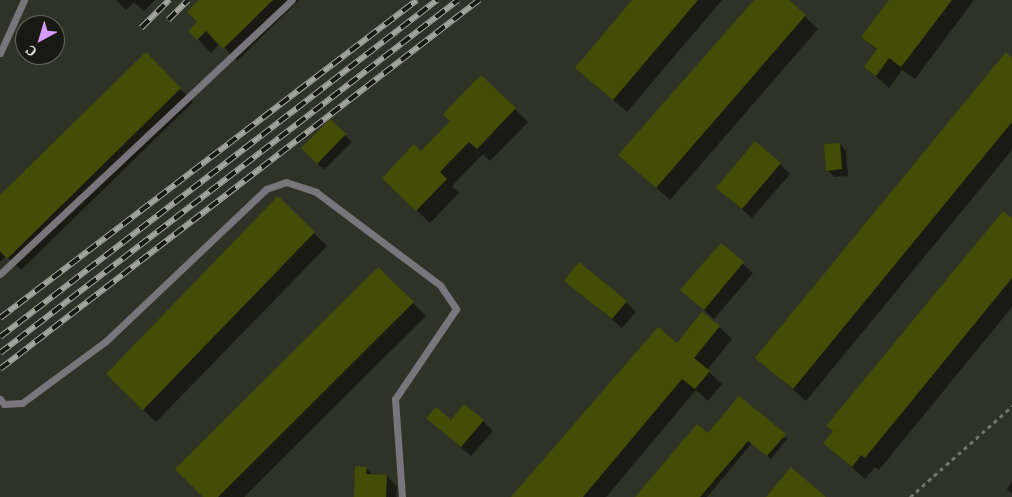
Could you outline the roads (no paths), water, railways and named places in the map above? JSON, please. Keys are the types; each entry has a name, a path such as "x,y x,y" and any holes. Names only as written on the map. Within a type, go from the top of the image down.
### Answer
{"lane":[{"path":"0,53 24,0"},
{"path":"0,274 292,0"},
{"path":"0,400 4,404 22,402 106,341 266,189 286,182 316,192 440,285 456,309 395,399 402,497"}],"railway":[{"path":"141,28 169,0"},
{"path":"168,20 188,0"},
{"path":"0,318 417,0"},
{"path":"0,337 437,0"},
{"path":"0,353 458,0"},
{"path":"0,369 479,0"}]}
